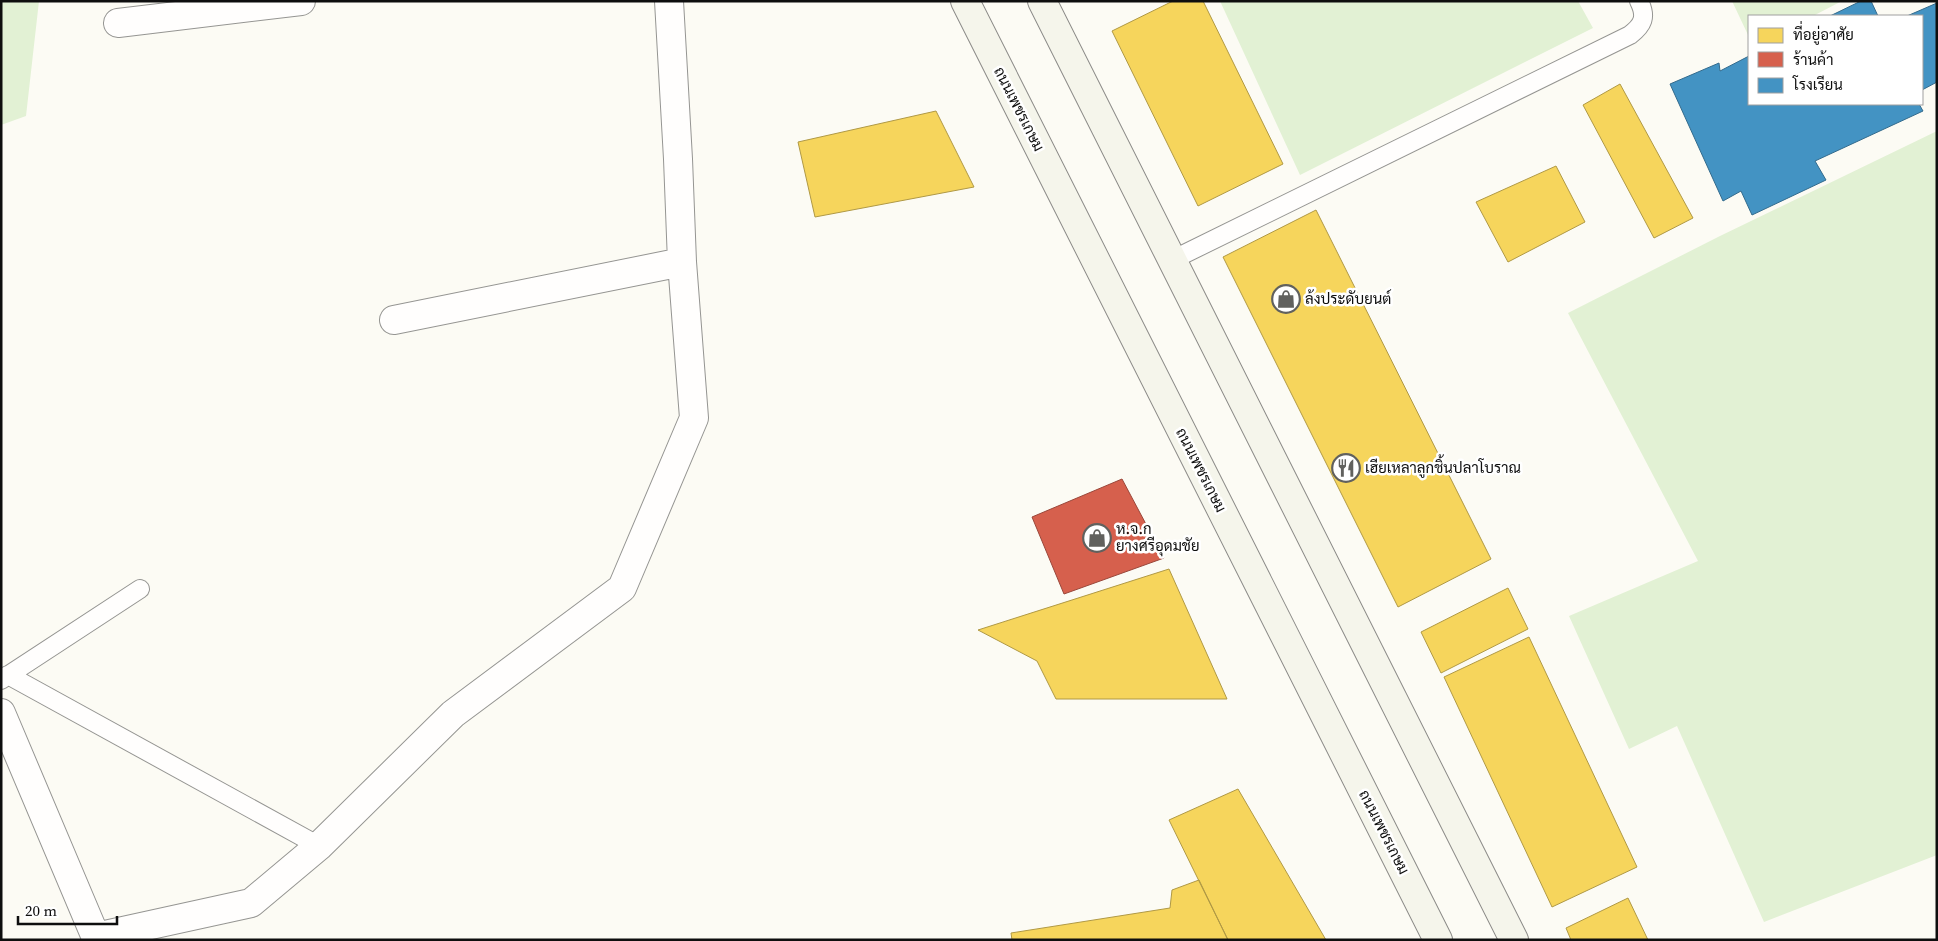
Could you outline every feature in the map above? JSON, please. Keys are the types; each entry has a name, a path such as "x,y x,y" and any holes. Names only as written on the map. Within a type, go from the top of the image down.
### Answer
{"main road":[{"name":"ถนนเพชรเกษม","path":"964,1 1438,940"},
{"path":"1042,1 1514,940"}],"street":[{"path":"118,23 301,1"},
{"path":"1,712 97,938 251,903 319,846 453,714 622,588 694,418 682,262 669,1"},
{"path":"394,320 682,262"}],"lane":[{"path":"1172,260 1630,35 1640,27 1643,17 1638,1"},
{"path":"140,589 4,678 319,846"}],"green space":[{"path":"1,1 39,1 26,116 1,125"},
{"path":"1220,1 1578,1 1593,28 1300,175"},
{"path":"1732,1 1842,1 1815,15 1748,15 1748,35"},
{"path":"1937,131 1937,855 1764,922 1677,726 1629,749 1569,616 1698,561 1568,313 1720,236"}],"building: ที่อยู่อาศัย":[{"path":"1173,1 1203,1 1283,164 1198,206 1112,31"},
{"path":"1620,84 1693,218 1654,238 1583,105"},
{"path":"936,111 974,187 815,217 798,142"},
{"path":"1556,166 1585,222 1508,262 1476,202"},
{"path":"1316,210 1491,559 1398,607 1223,257"},
{"path":"1169,569 1227,699 1056,699 1037,661 978,630"},
{"path":"1508,588 1528,629 1441,673 1421,632"},
{"path":"1529,637 1637,867 1552,907 1444,677"},
{"path":"1238,789 1326,940 1228,940 1169,820"},
{"path":"1199,880 1228,940 1012,940 1011,933 1170,908 1172,890"},
{"path":"1628,898 1648,940 1571,940 1566,928"}],"building: ร้านค้า":[{"name":"ห.จ.ก ยางศรีอุดมชัย","path":"1122,479 1164,558 1064,594 1032,517"}],"building: โรงเรียน":[{"path":"1861,1 1871,1 1878,15 1832,15"},
{"path":"1937,3 1937,82 1923,89 1923,15 1909,15"},
{"path":"1748,57 1748,105 1920,105 1923,111 1815,161 1826,180 1752,215 1741,191 1723,201 1670,84 1719,63 1720,71"}],"place":[{"name":"ล้งประดับยนต์","path":"1286,299"},
{"name":"เฮียเหลาลูกชิ้นปลาโบราณ","path":"1346,468"},
{"name":"ห.จ.ก ยางศรีอุดมชัย","path":"1097,538"}]}
